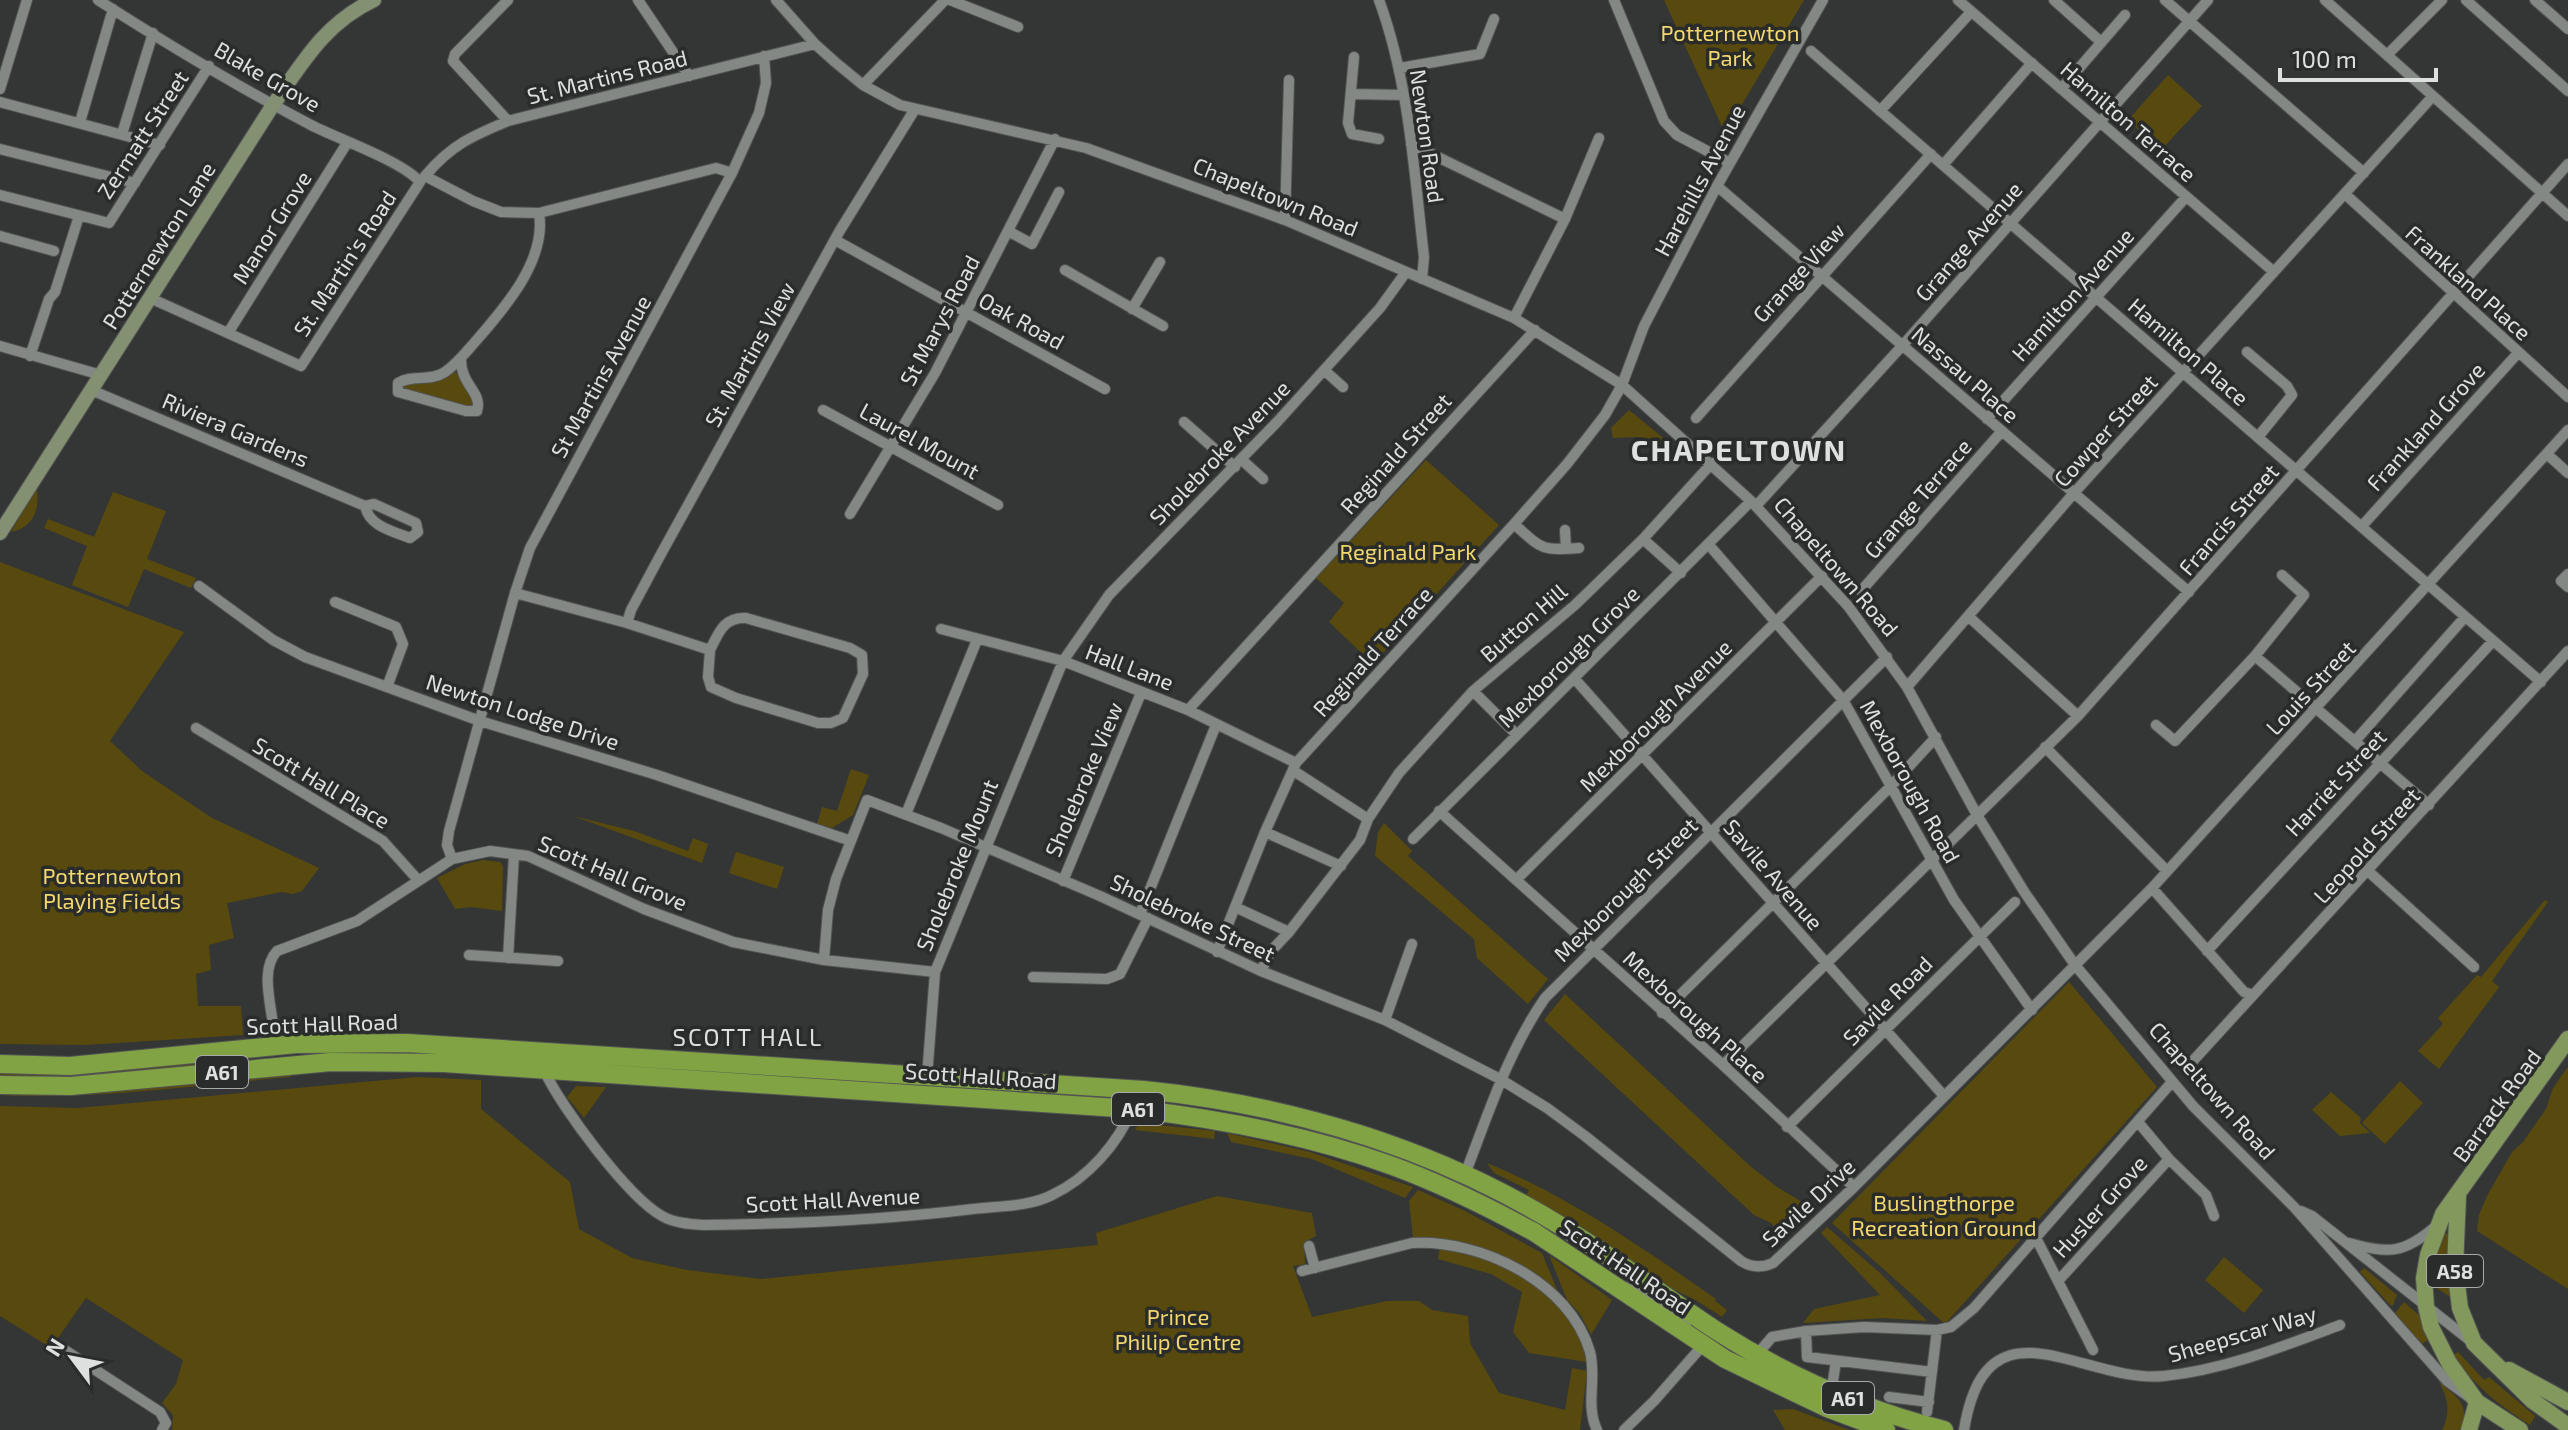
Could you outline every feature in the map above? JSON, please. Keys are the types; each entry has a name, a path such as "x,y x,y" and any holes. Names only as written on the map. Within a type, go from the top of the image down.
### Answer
{"highway":[{"name":"Scott Hall Road","path":"0,1085 71,1086 224,1072 407,1043 926,1085 1246,1125 1297,1136 1388,1164 1458,1194 1534,1232 1702,1346 1744,1369 1830,1399 1944,1430"},
{"name":"Scott Hall Road","path":"0,1064 70,1066 291,1044 330,1053 545,1072 1136,1089 1199,1096 1308,1119 1356,1133 1465,1175 1560,1225 1719,1333 1886,1430"},
{"path":"222,1052 224,1072"},
{"path":"545,1072 546,1052"}],"main road":[{"name":"Potternewton Lane","path":"0,533 273,105 318,40 352,11 374,0"},
{"name":"Barrack Road","path":"2477,1402 2438,1344 2426,1306 2424,1278 2437,1225 2568,1039"},
{"name":"Barrack Road","path":"2458,1196 2455,1268 2460,1308 2474,1343"},
{"name":"Chapeltown Road","path":"2474,1343 2497,1363"},
{"name":"A58","path":"2497,1363 2568,1402"},
{"name":"A58","path":"2497,1363 2533,1401 2568,1426"},
{"path":"2469,1430 2477,1402"},
{"name":"A58","path":"2477,1402 2520,1430"}],"street":[{"path":"0,89 27,0"},
{"name":"Blake Grove","path":"98,0 273,105 415,176 501,212 539,213 716,168 732,173"},
{"path":"508,0 455,54 453,61 508,121"},
{"path":"638,0 689,76"},
{"name":"Chapeltown Road","path":"776,0 815,44 863,85 900,105 1055,139 1126,160 1285,220 1514,318 1622,385 1712,463 1822,576 1907,687 2019,898 2172,1082 2235,1152 2294,1207 2447,1381 2477,1402"},
{"path":"863,85 948,0 1018,27"},
{"path":"1614,0 1664,121 1677,135 1730,163"},
{"name":"Harehills Avenue","path":"1622,385 1644,326 1717,186 1823,0"},
{"name":"Hamilton Terrace","path":"1958,0 2274,272"},
{"path":"2054,0 2101,42"},
{"path":"2165,0 2364,173"},
{"name":"Grange Avenue","path":"1754,504 1902,346 2208,0"},
{"path":"2325,0 2568,216"},
{"path":"2387,55 2442,0"},
{"path":"2466,0 2568,91"},
{"path":"2535,0 2568,29"},
{"name":"Newton Road","path":"1382,1 1404,95 1424,257 1422,279"},
{"path":"80,122 113,9"},
{"path":"1880,111 1971,12"},
{"path":"2061,89 2125,15"},
{"path":"1400,68 1480,54 1494,19"},
{"path":"122,134 153,33"},
{"name":"St. Martins Road","path":"422,179 443,155 469,138 508,121 815,44"},
{"name":"Hamilton Place","path":"1811,51 2541,682"},
{"name":"St Martins Avenue","path":"452,859 447,845 449,831 530,548 732,173 759,113 766,83 764,56"},
{"path":"1354,57 1348,123 1352,134 1379,139"},
{"path":"1943,165 2032,63"},
{"name":"Zermatt Street","path":"79,216 109,223 209,66"},
{"path":"1285,220 1289,80"},
{"path":"1351,94 1404,95"},
{"name":"Cowper Street","path":"1907,687 2074,493 2433,96"},
{"path":"0,102 160,145"},
{"name":"St. Martins View","path":"627,623 661,554 835,240 915,109"},
{"path":"1514,318 1565,219 1599,138"},
{"name":"St Marys Road","path":"850,514 935,373 1055,139"},
{"name":"Manor Grove","path":"228,333 347,143"},
{"path":"1411,144 1565,219"},
{"path":"0,149 135,183"},
{"name":"Grange View","path":"1696,418 1931,154"},
{"name":"Francis Street","path":"1723,1065 2078,716 2568,164"},
{"name":"St. Martin's Road","path":"228,333 301,366 422,179"},
{"name":"Nassau Place","path":"1717,186 2189,592"},
{"path":"1008,231 1032,244 1059,192"},
{"name":"Frankland Place","path":"2345,194 2568,397"},
{"path":"0,195 79,216 55,292 49,299 30,356"},
{"name":"Hamilton Avenue","path":"1987,419 2186,197"},
{"path":"461,358 465,381 477,395 477,411 466,411 398,392 398,383 404,379 436,377 461,358 510,302 522,282 542,227 539,213"},
{"path":"0,236 54,251"},
{"name":"Oak Road","path":"835,240 1105,389"},
{"path":"1132,309 1160,262"},
{"path":"1065,270 1163,326"},
{"name":"Sholebroke Avenue","path":"1063,661 1109,595 1324,370 1380,308 1406,272"},
{"path":"150,298 228,333"},
{"name":"Reginald Street","path":"1188,710 1535,330"},
{"path":"0,346 101,375"},
{"path":"2247,352 2287,386 2292,395 2258,437"},
{"name":"Frankland Grove","path":"2362,526 2518,353"},
{"path":"1324,370 1343,387"},
{"name":"Reginald Terrace","path":"1217,952 1265,832 1295,768 1514,524 1605,415 1622,385"},
{"name":"Riviera Gardens","path":"91,390 365,506 374,504 413,522 418,532 408,537 373,522 367,516 365,506"},
{"name":"Laurel Mount","path":"823,410 998,505"},
{"path":"1184,422 1263,479"},
{"name":"Louis Street","path":"2075,965 2152,888 2568,430"},
{"name":"Grange Terrace","path":"1861,591 2002,431"},
{"path":"2547,454 2568,473"},
{"name":"Button Hill","path":"1261,971 1271,951 1360,840 1368,819 1399,773 1473,691 1575,605 1643,539 1712,463"},
{"name":"Mexborough Grove","path":"1413,839 1516,734 1754,504"},
{"path":"1514,524 1541,548 1579,548"},
{"path":"1565,530 1566,549"},
{"path":"1643,539 1681,573"},
{"name":"Mexborough Road","path":"1709,545 1843,700 1930,859 1979,936 2032,1010"},
{"path":"2568,574 2561,581 2568,587"},
{"path":"2156,725 2175,741 2255,656 2304,595 2282,575"},
{"name":"Mexborough Avenue","path":"1516,880 1822,576"},
{"name":"Newton Lodge Drive","path":"199,586 273,640 305,657 480,721 657,775 851,841"},
{"path":"515,593 627,623 710,650"},
{"path":"335,602 396,627 403,644 387,687"},
{"path":"1968,616 2078,716"},
{"path":"734,617 746,618 850,648 862,655 863,674 843,718 831,723 818,723 736,698 711,687 708,677 710,650 727,622 734,617"},
{"path":"2355,741 2465,617"},
{"name":"Hall Lane","path":"941,629 1063,661 1188,710 1295,768 1368,819"},
{"path":"906,814 977,640"},
{"name":"Harriet Street","path":"2207,951 2493,641"},
{"name":"Leopold Street","path":"2191,1063 2568,651"},
{"path":"2255,656 2429,805"},
{"name":"Mexborough Street","path":"1458,1194 1500,1079 1525,1026 1545,998 1887,657"},
{"name":"Sholebroke Mount","path":"926,1085 935,972 1063,661"},
{"name":"Savile Avenue","path":"1574,678 1944,1096"},
{"path":"1473,691 1516,734"},
{"name":"Sholebroke View","path":"1063,881 1141,693"},
{"path":"1033,977 1107,979 1120,974 1216,725"},
{"name":"Scott Hall Place","path":"196,728 383,841 418,880"},
{"path":"1662,1013 1892,785 1936,737"},
{"path":"2045,747 2167,871"},
{"name":"Sholebroke Street","path":"851,841 867,800 906,814 1144,916 1261,971 1385,1020 1500,1079"},
{"name":"Mexborough Place","path":"1439,811 1723,1065 1854,1187"},
{"path":"1265,832 1341,866"},
{"path":"824,960 828,910 851,841"},
{"name":"Scott Hall Grove","path":"273,1026 268,971 271,957 277,951 357,921 452,859 490,851 528,856 644,909 733,942 824,960 935,972"},
{"path":"508,958 514,855"},
{"path":"2368,871 2474,967"},
{"path":"2152,888 2244,992 2253,995"},
{"name":"Savile Road","path":"1787,1127 2019,898"},
{"path":"1235,907 1289,932"},
{"path":"1385,1020 1412,944"},
{"path":"469,955 558,961"},
{"name":"Savile Drive","path":"1500,1079 1547,1108 1749,1266 1757,1267 1773,1263 1854,1187 2075,965"},
{"name":"Scott Hall Avenue","path":"545,1072 563,1105 648,1207 664,1217 685,1224 704,1225 871,1220 1026,1203 1051,1196 1086,1173 1116,1141 1133,1109 1136,1089"},
{"path":"1744,1369 1772,1337 1864,1327 1937,1330 1951,1327 1974,1308 2172,1082"},
{"path":"2138,1122 2169,1159 2206,1195 2214,1216"},
{"name":"Husler Grove","path":"2059,1280 2169,1159"},
{"name":"Chapeltown Road","path":"2294,1207 2312,1216 2474,1343"},
{"name":"Chapeltown Road","path":"2343,1241 2384,1252 2414,1243 2437,1225"},
{"path":"2036,1238 2093,1350"},
{"path":"1302,1271 1424,1242 1460,1246 1503,1262 1547,1291 1566,1308 1581,1330 1593,1366 1591,1417 1597,1430"},
{"path":"1309,1246 1315,1268"},
{"name":"Scott Hall Road","path":"1617,1262 1633,1284 1700,1335 1702,1346"},
{"name":"Sheepscar Way","path":"1964,1430 1968,1407 1980,1379 2002,1359 2022,1352 2042,1352 2115,1372 2164,1376 2201,1370 2340,1325"},
{"path":"1889,1397 1928,1407 1937,1330"},
{"path":"1806,1331 1807,1357 1932,1372"},
{"path":"1624,1430 1702,1346 1719,1333"},
{"path":"60,1347 160,1412 164,1427"},
{"path":"1830,1399 1836,1361"}],"green space":[{"name":"Potternewton Park","path":"1664,0 1804,0 1725,133"},
{"path":"2168,75 2202,106 2161,150 2128,120"},
{"path":"456,372 473,403 471,408 401,388 404,383"},
{"path":"1629,410 1667,441 1657,451 1640,437 1613,438 1611,428"},
{"name":"Reginald Park","path":"1426,460 1499,525 1373,664 1329,622 1344,603 1316,578"},
{"path":"37,490 33,517 24,527 11,532 34,491"},
{"path":"113,492 166,511 147,559 196,578 191,588 144,569 128,607 72,585 87,546 44,528 48,519 94,537"},
{"name":"Potternewton Playing Fields","path":"0,562 184,632 110,741 142,771 212,818 319,868 302,891 227,903 234,938 209,945 211,970 196,974 198,1006 241,1006 243,1035 86,1045 0,1044"},
{"path":"851,769 869,775 853,815 832,828 817,824 822,807 837,811"},
{"path":"573,816 634,831 688,851 693,838 708,844 702,863"},
{"path":"1384,823 1412,851 1408,856 1548,979 1528,1004 1477,958 1474,939 1375,856 1378,832"},
{"path":"736,852 784,867 777,889 729,873"},
{"path":"483,860 500,862 503,866 502,911 471,907 455,909 437,878 465,864"},
{"path":"2545,900 2548,902 2492,981 2499,987 2439,1069 2418,1051 2443,1024 2438,1018 2477,975 2481,977"},
{"name":"Buslingthorpe Recreation Ground","path":"2069,982 2157,1087 1945,1324 1832,1223"},
{"path":"1565,994 1750,1166 1814,1209 1784,1238 1771,1223 1754,1215 1544,1020"},
{"path":"212,1061 215,1064 97,1079 0,1077 0,1071 96,1072"},
{"path":"2567,1068 2568,1289 2477,1231 2479,1215 2487,1196 2512,1152 2523,1142 2546,1109 2553,1088"},
{"path":"291,1072 291,1077 146,1091 0,1095 0,1089"},
{"name":"Prince Philip Centre","path":"417,1077 481,1080 481,1109 570,1182 579,1229 632,1258 687,1270 761,1279 1098,1245 1096,1233 1217,1196 1312,1213 1316,1236 1304,1242 1305,1264 1293,1266 1312,1317 1387,1301 1419,1301 1432,1310 1468,1316 1470,1343 1499,1393 1565,1410 1572,1368 1587,1371 1580,1430 172,1430 173,1415 162,1403 176,1384 183,1360 86,1298 51,1348 0,1316 0,1106 78,1108"},
{"path":"2400,1081 2423,1103 2385,1144 2362,1123"},
{"path":"576,1086 606,1087 584,1118 567,1097"},
{"path":"2331,1092 2361,1118 2360,1123 2370,1133 2340,1136 2312,1110"},
{"path":"1139,1123 1215,1131 1214,1139 1135,1130"},
{"path":"1227,1133 1310,1152 1413,1187 1405,1198 1312,1159 1231,1142"},
{"path":"1487,1163 1548,1191 1605,1225 1716,1299 1727,1310 1722,1317 1641,1273 1525,1198 1529,1190 1494,1173"},
{"path":"1418,1190 1465,1211 1542,1253 1560,1297 1474,1247 1436,1238 1413,1237 1409,1201"},
{"path":"1827,1227 1880,1273 1927,1321 1882,1318 1803,1323 1814,1309 1880,1295 1821,1233"},
{"path":"2442,1232 2449,1235 2447,1272 2450,1297 2431,1284"},
{"path":"1440,1247 1486,1260 1532,1284 1568,1318 1580,1339 1587,1362 1529,1353 1513,1332 1522,1292 1491,1274 1438,1259"},
{"path":"1549,1255 1612,1300 1591,1335 1580,1314 1567,1300"},
{"path":"2224,1257 2263,1290 2244,1313 2205,1280"},
{"path":"2364,1268 2397,1295 2393,1305 2360,1272"},
{"path":"2404,1302 2421,1317 2428,1340 2422,1344 2395,1313"},
{"path":"2458,1352 2484,1380 2489,1377 2535,1416 2530,1425 2478,1385 2453,1355"},
{"path":"2439,1382 2457,1397 2463,1408 2461,1430 2442,1430 2447,1418 2447,1406"},
{"path":"1793,1409 1849,1430 1785,1430 1773,1410"}],"district":[{"name":"CHAPELTOWN","path":"1739,449"},
{"name":"SCOTT HALL","path":"748,1036"}]}
